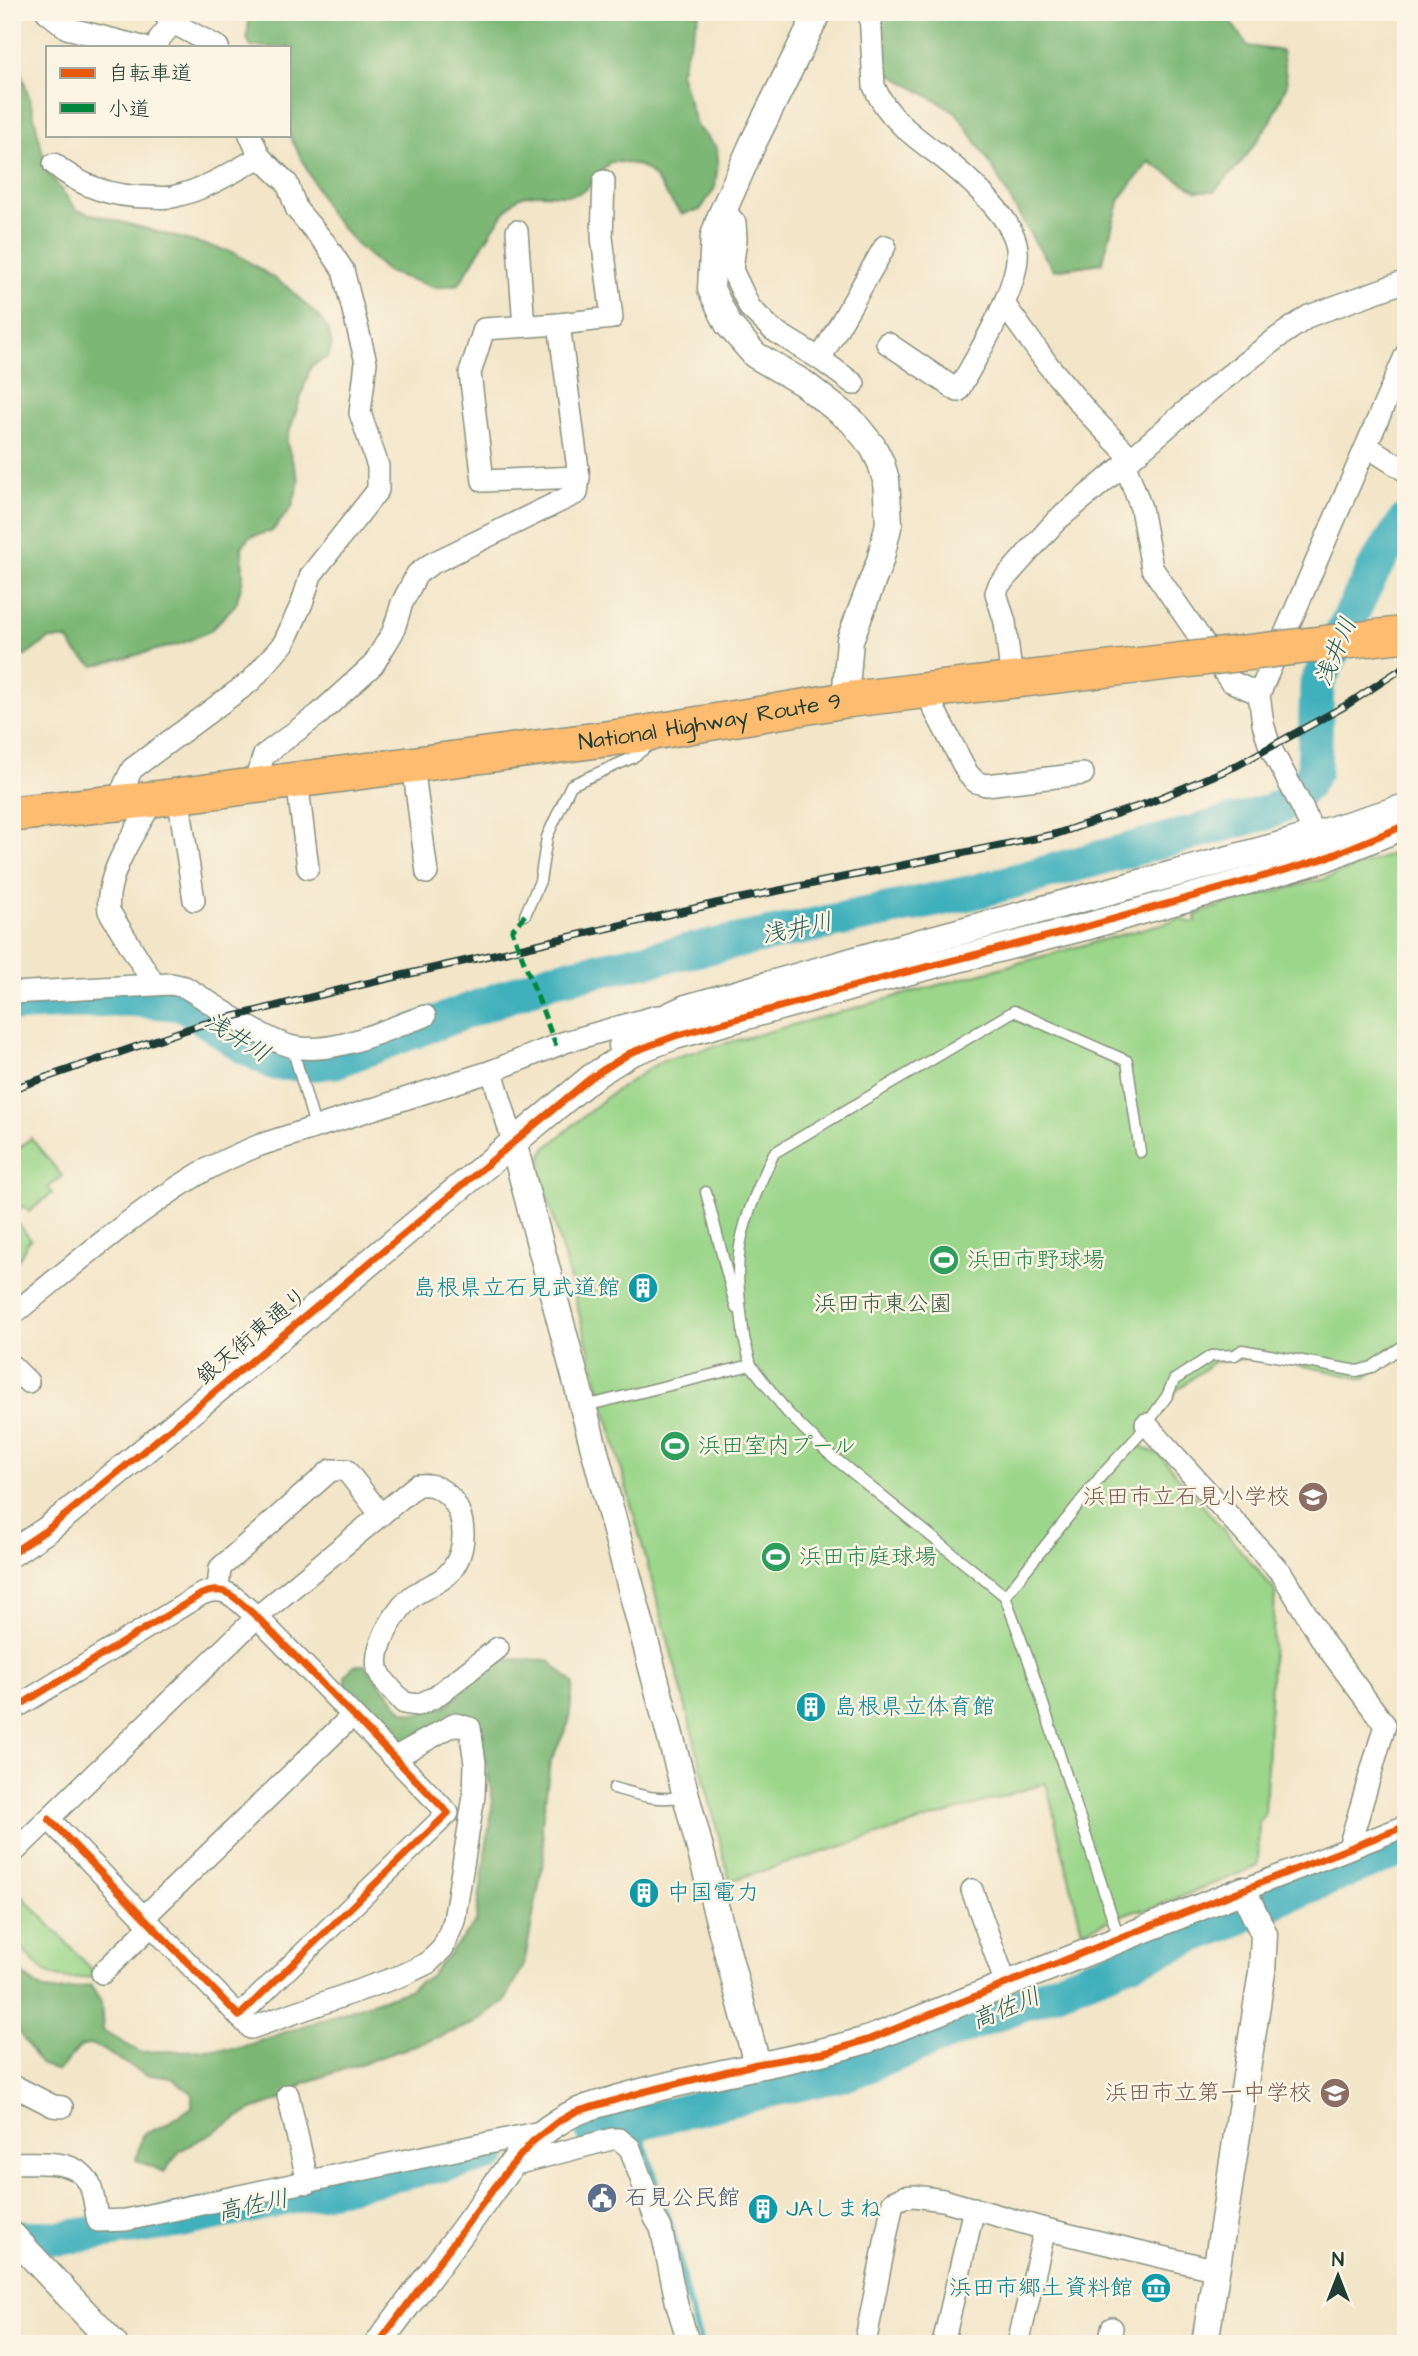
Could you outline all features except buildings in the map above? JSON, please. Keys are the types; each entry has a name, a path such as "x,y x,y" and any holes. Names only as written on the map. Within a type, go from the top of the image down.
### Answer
{"highway":[{"name":"National Highway Route 9","path":"12,814 414,765 673,729 845,699 1012,682 1406,634"}],"street":[{"path":"47,12 67,28 138,46"},
{"path":"818,12 753,144 713,236 710,289 729,324 755,355 803,383 852,421 873,447 887,480 889,523 880,561 850,640 845,699"},
{"path":"870,12 874,86 878,96 915,139 940,156 972,184 1003,219 1016,242 1018,258 1004,304 958,391 887,343"},
{"path":"157,46 167,17 216,46"},
{"path":"116,803 132,769 251,681 284,643 311,575 378,491 378,466 360,413 366,362 344,271 325,243 296,209 287,183 260,157 250,136"},
{"path":"54,164 68,176 107,192 133,197 173,198 213,182 260,157"},
{"path":"579,477 483,481 470,373 484,329 611,318 602,237 604,181"},
{"path":"724,210 735,223 732,271 750,308 773,330 854,384"},
{"path":"517,231 524,326"},
{"path":"820,359 885,246"},
{"path":"1012,682 1005,622 996,593 999,585 1056,521 1210,390 1309,316 1406,281"},
{"path":"1004,304 1048,365 1128,461 1141,508 1152,568 1230,681 1259,694"},
{"path":"253,786 264,755 319,714 373,665 393,632 402,603 417,574 431,564 577,493 579,477 559,324"},
{"path":"1319,847 1303,809 1270,747 1263,724 1259,694 1406,354"},
{"path":"1368,447 1406,471"},
{"path":"930,690 933,707 968,774 976,782 986,785 1083,774"},
{"path":"414,765 426,873"},
{"path":"296,780 308,868"},
{"path":"166,797 194,900"},
{"path":"154,984 109,911 108,901 116,872 166,797"},
{"path":"592,1077 631,1053 674,1035 1085,927 1319,847 1406,807"},
{"path":"12,1315 143,1210 198,1174 260,1145 492,1070 565,1042 890,950 1406,825"},
{"path":"12,993 154,984 185,987 292,1050 337,1046 425,1016"},
{"path":"592,1077 626,1042 660,1020 686,1008"},
{"path":"492,1070 584,1406 757,2064"},
{"name":"銀天街東通り","path":"12,1553 48,1529 128,1464 592,1077"},
{"path":"12,1366 28,1382"},
{"path":"1146,1424 1282,1574 1324,1643 1385,1726 1349,1847"},
{"path":"218,1589 220,1568 331,1470 346,1470 381,1516"},
{"path":"12,1854 257,1617 417,1485 432,1485 444,1493 461,1516 461,1553 453,1569 443,1579 414,1595 398,1609 379,1651 377,1660 380,1674 404,1703 418,1705 435,1697 498,1648"},
{"path":"12,1710 200,1595 218,1589 226,1592 257,1617 468,1832"},
{"path":"102,1973 147,1922 352,1716"},
{"path":"49,1819 251,2028 403,1975 428,1963 443,1948 452,1929 474,1796 475,1763 470,1728 455,1724 394,1758"},
{"path":"239,2016 448,1813"},
{"path":"377,2344 532,2141 575,2112 643,2092 757,2064 828,2052 870,2039 1119,1938 1245,1896 1349,1847 1406,1826"},
{"path":"972,1890 1006,1984"},
{"path":"1205,2344 1262,1972 1264,1934 1245,1896"},
{"path":"12,2088 18,2088 53,2106 62,2107"},
{"path":"288,2095 308,2183"},
{"path":"12,2163 71,2167 82,2174 89,2184 98,2221 126,2220 545,2132"},
{"path":"512,2165 611,2139 625,2143 630,2148 661,2228 677,2305 689,2344"},
{"path":"865,2344 893,2202 914,2196 974,2208 1045,2229 1217,2270"},
{"path":"943,2344 974,2208"},
{"path":"1018,2344 1045,2229"},
{"path":"20,2243 114,2344"}],"lane":[{"path":"525,915 540,881 547,837 571,785 632,758 673,729"},
{"path":"744,1339 739,1280 740,1247 759,1184 774,1153 1014,1011 1127,1061 1140,1152"},
{"path":"292,1050 315,1126"},
{"path":"706,1192 751,1365 787,1412 828,1452 1005,1596 1030,1664 1119,1938"},
{"path":"1005,1596 1101,1476 1139,1435 1167,1396 1174,1380 1211,1356 1235,1355 1242,1350 1357,1371 1372,1367 1406,1344"},
{"path":"584,1406 751,1365"},
{"path":"614,1788 647,1798 673,1799 687,1796"}],"green space":[{"path":"250,12 700,12 680,72 696,126 717,148 715,188 700,210 682,214 646,170 626,162 610,162 587,188 578,193 533,194 517,199 495,226 459,284 436,288 388,272 359,247 329,213 290,136 290,46 251,46 247,38"},
{"path":"878,12 1226,12 1248,46 1282,51 1287,84 1271,121 1240,164 1214,191 1197,191 1149,162 1120,199 1102,263 1054,270 956,112 878,67"},
{"path":"12,43 31,104 47,171 77,210 235,253 287,287 321,319 329,332 332,346 328,357 311,366 286,442 299,481 292,507 272,531 249,537 242,547 243,579 236,604 210,631 183,643 94,666 77,653 67,639 49,639 25,656 12,657"},
{"name":"浜田市東公園","path":"1406,849 1406,1347 1364,1379 1262,1357 1213,1362 1176,1391 1140,1446 1160,1455 1275,1591 1265,1813 1259,1822 1258,1866 1147,1910 1135,1910 1082,1931 1046,1783 730,1881 680,1684 541,1173 541,1157 545,1149 608,1096 661,1061 1180,919 1193,923 1196,921 1195,915 1229,903 1324,879"},
{"path":"31,1138 62,1176 48,1188 52,1193 29,1212 23,1206 12,1214 12,1154"},
{"path":"12,1217 31,1239 19,1259 12,1264"},
{"path":"504,1659 548,1660 573,1683 569,1722 550,1763 542,1823 544,1858 524,1965 505,2001 475,2023 304,2083 283,2099 252,2110 180,2151 164,2172 136,2160 142,2135 167,2124 192,2107 192,2093 172,2078 145,2074 92,2044 80,2047 58,2071 40,2064 12,2022 12,1966 33,1983 47,1990 90,1985 101,2002 103,2031 140,2052 236,2049 406,1991 431,1975 476,1922 493,1800 477,1721 463,1714 429,1728 400,1746 346,1687 345,1676 354,1665 365,1665 403,1711 416,1714 445,1707 481,1675"},
{"path":"12,1885 98,1976 68,1979 49,1974 12,1939"}],"waterway":[{"name":"浅井川","path":"12,1005 129,999 183,1004 243,1046 275,1063 335,1061 550,980 974,892 1269,812 1289,802 1314,772 1317,683 1375,567 1406,520"},
{"name":"高佐川","path":"593,2131 848,2073 1236,1919 1406,1847"},
{"path":"637,2123 672,2227 688,2302 701,2344"},
{"name":"高佐川","path":"12,2237 62,2238 180,2221 491,2154"}],"railway":[{"path":"12,1089 200,1025 360,985 718,903 1056,834 1148,803 1236,766 1345,706 1406,666"}],"marked path":[{"path":"525,915 512,930 556,1046"}],"cycle path":[{"path":"12,1553 48,1529 128,1464 592,1077 630,1053 675,1036 891,976 1085,927 1286,870 1323,859 1406,825"},
{"path":"12,1710 200,1595 225,1592 257,1617 448,1813 239,2016 49,1819"},
{"path":"378,2344 506,2172 532,2142 575,2112 643,2092 757,2064 828,2052 870,2039 1406,1826"}],"place":[{"name":"浜田市野球場","path":"944,1260"},
{"name":"島根県立石見武道館","path":"643,1288"},
{"name":"浜田室内プール","path":"675,1446"},
{"name":"浜田市立石見小学校","path":"1313,1497"},
{"name":"浜田市庭球場","path":"776,1557"},
{"name":"島根県立体育館","path":"811,1707"},
{"name":"中国電力","path":"644,1893"},
{"name":"浜田市立第一中学校","path":"1335,2093"},
{"name":"石見公民館","path":"602,2198"},
{"name":"JAしまね","path":"763,2209"},
{"name":"浜田市郷土資料館","path":"1156,2288"}]}
